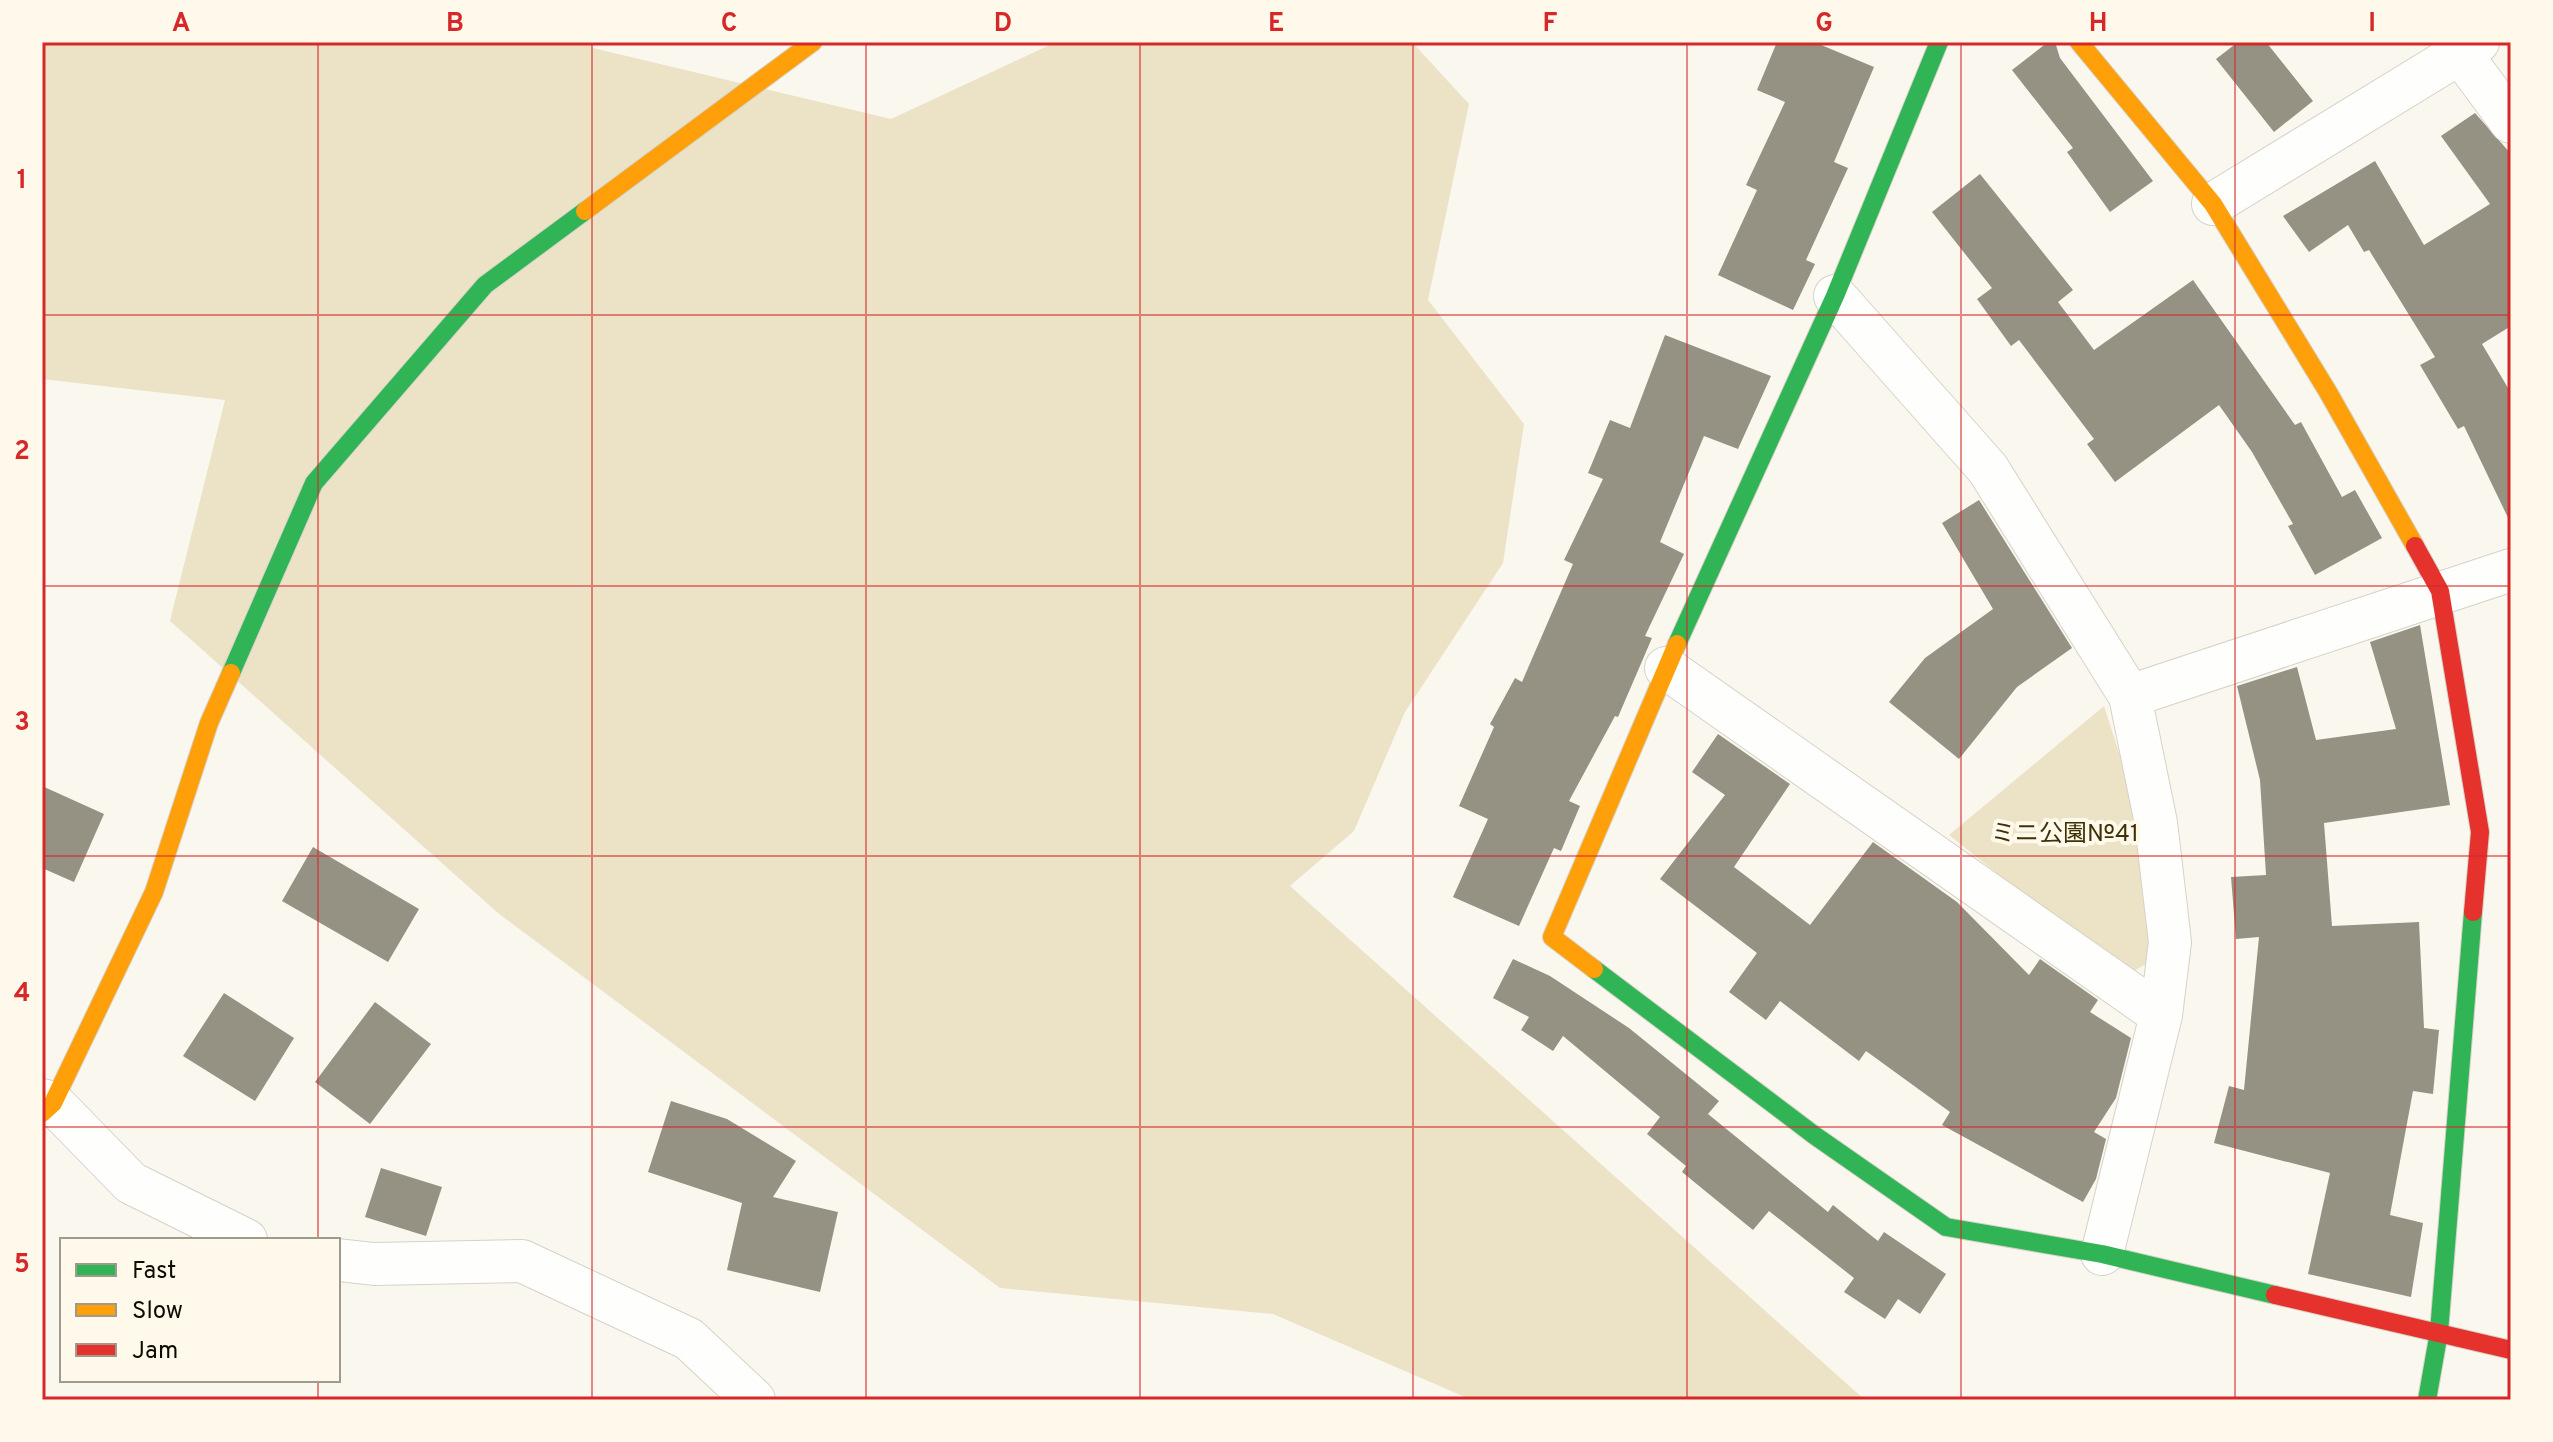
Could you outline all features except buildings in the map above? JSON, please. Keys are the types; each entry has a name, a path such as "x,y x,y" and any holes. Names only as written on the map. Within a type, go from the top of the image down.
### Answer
{"street":[{"path":"242,1238 131,1183 46,1105 154,892 209,723 314,483 485,285 813,42"},
{"path":"1939,42 1835,296 1666,668 1552,937 1814,1135 1946,1227 2102,1254 2511,1350"},
{"path":"2079,42 2213,204 2328,392 2440,591 2480,832 2439,1332 2427,1400"},
{"path":"2213,204 2464,46 2511,122"},
{"path":"1835,296 1988,469 2130,696 2156,823 2170,942 2161,1015 2102,1254"},
{"path":"2130,696 2511,570"},
{"path":"1666,668 2161,1015"},
{"path":"340,1260 374,1264 522,1261 689,1339 754,1400"}],"green space":[{"path":"42,42 590,42 593,48 891,119 1056,42 1412,42 1469,104 1428,300 1524,424 1503,563 1405,712 1354,831 1290,886 1865,1400 1472,1400 1273,1314 1000,1288 498,913 170,621 225,400 42,379"},
{"name":"ミニ公園№41","path":"2104,706 2137,808 2153,960 2125,976 1949,835"}],"traffic: fast":[{"path":"1677,644 1835,296 1939,42"},
{"path":"231,673 314,483 485,285 585,211"},
{"path":"2427,1400 2439,1332 2473,912"},
{"path":"1594,969 1814,1135 1946,1227 2102,1254 2275,1295"}],"traffic: slow":[{"path":"585,211 813,42"},
{"path":"2079,42 2213,204 2328,392 2415,546"},
{"path":"1594,969 1552,937 1677,644"},
{"path":"42,1113 53,1103 154,892 209,723 231,673"}],"traffic: jam":[{"path":"2415,546 2440,591 2480,832 2473,912"},
{"path":"2275,1295 2511,1350"}]}
